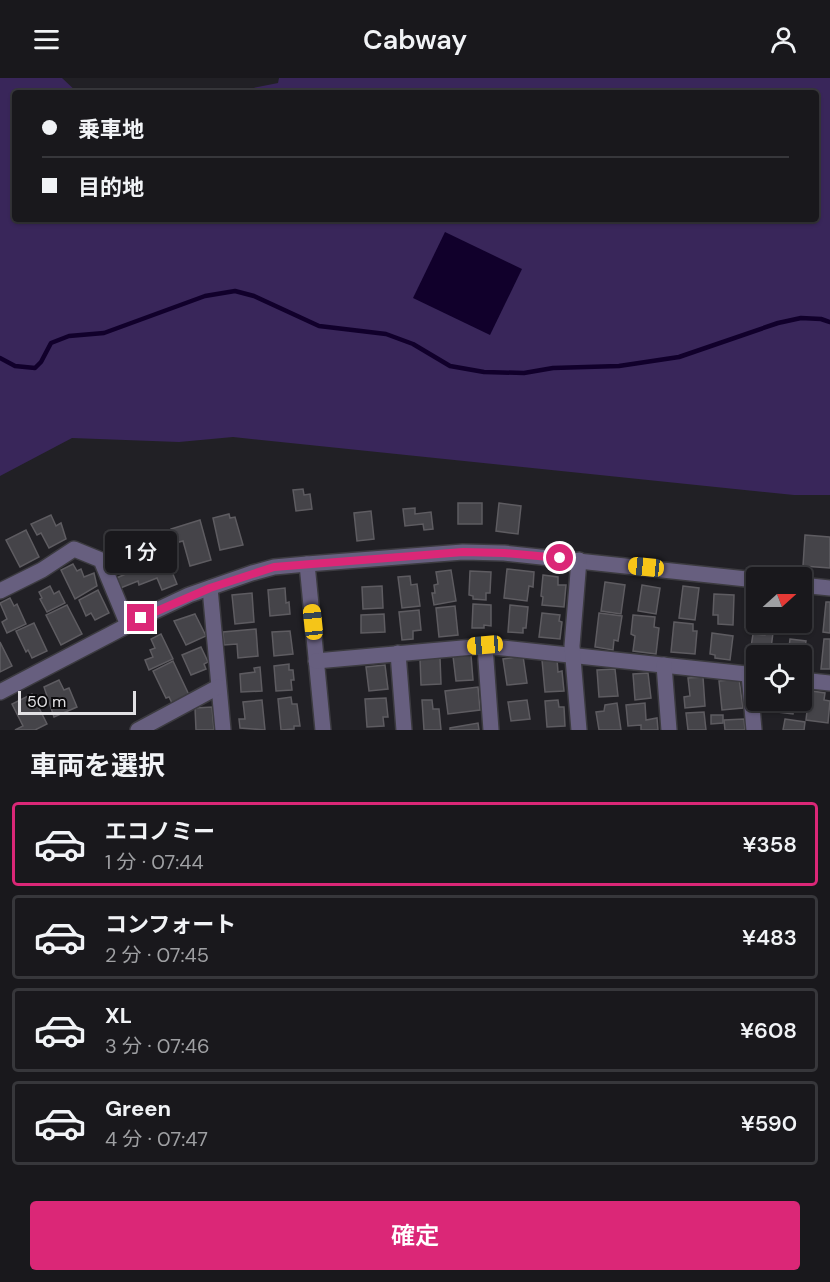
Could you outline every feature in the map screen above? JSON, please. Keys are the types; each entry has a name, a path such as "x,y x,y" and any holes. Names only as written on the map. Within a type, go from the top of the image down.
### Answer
{"street":[{"path":"0,591 42,570 74,549 101,560 128,625"},
{"path":"0,692 154,611 210,588 274,567 463,552 504,553 746,579"},
{"path":"579,560 572,655 579,730"},
{"path":"307,564 323,730"},
{"path":"812,586 830,588"},
{"path":"210,588 223,730"},
{"path":"316,661 485,645 746,674"},
{"path":"485,645 491,730"},
{"path":"398,653 404,730"},
{"path":"664,665 669,730"},
{"path":"812,681 830,683"},
{"path":"138,730 218,687"},
{"path":"753,711 754,730"}],"shaded area":[{"path":"0,78 62,78 75,90 12,90 12,222 819,222 819,90 243,90 278,83 279,78 830,78 830,495 794,495 233,437 179,442 72,438 0,476"},
{"path":"445,232 522,269 490,335 413,298"}],"building":[{"path":"303,489 304,495 310,494 312,509 296,511 293,490"},
{"path":"458,503 482,503 482,524 458,524"},
{"path":"499,503 521,506 518,534 496,531"},
{"path":"415,508 415,514 431,512 433,529 424,530 423,524 405,526 403,509"},
{"path":"371,511 374,539 357,541 354,513"},
{"path":"229,514 230,518 235,517 243,545 220,550 213,518"},
{"path":"51,515 56,526 61,523 66,539 49,548 41,533 37,535 31,524"},
{"path":"200,520 211,560 190,566 183,541 175,543 171,529"},
{"path":"26,530 39,557 20,567 6,540"},
{"path":"805,535 830,537 830,568 803,566"},
{"path":"136,537 139,544 159,538 164,554 144,561 142,557 131,561 124,540"},
{"path":"166,557 177,584 162,590 157,578 139,585 138,581 118,589 114,579"},
{"path":"73,564 77,571 81,569 84,577 94,573 97,586 75,599 61,570"},
{"path":"507,569 534,572 533,587 529,586 527,601 504,598"},
{"path":"451,570 456,601 434,605 432,593 435,593 434,585 438,584 436,572"},
{"path":"470,571 491,572 490,593 486,593 486,600 473,599 473,596 469,595"},
{"path":"543,575 558,577 558,585 566,585 564,607 542,605"},
{"path":"410,576 411,585 417,584 420,606 402,608 398,577"},
{"path":"605,582 625,585 621,614 601,611"},
{"path":"642,585 660,588 656,614 638,611"},
{"path":"50,586 54,594 59,591 65,603 47,612 39,592"},
{"path":"382,586 383,608 363,609 362,587"},
{"path":"683,586 699,588 695,620 679,618"},
{"path":"285,588 286,603 289,602 290,614 270,616 268,590"},
{"path":"98,590 109,613 95,620 91,613 86,616 79,600"},
{"path":"252,593 254,622 235,624 232,595"},
{"path":"714,594 734,595 733,625 718,624 718,615 713,615"},
{"path":"10,598 14,606 17,604 26,624 7,633 2,622 7,619 0,603"},
{"path":"826,602 830,602 830,633 823,632"},
{"path":"473,604 491,605 491,626 472,628"},
{"path":"67,605 82,634 61,645 46,615"},
{"path":"510,605 528,607 526,628 523,628 523,633 508,632"},
{"path":"455,606 458,635 439,637 436,608"},
{"path":"419,610 421,630 413,631 413,639 402,640 399,612"},
{"path":"542,613 560,615 559,621 562,622 560,639 539,637"},
{"path":"599,613 622,616 618,641 614,640 613,650 595,647"},
{"path":"195,614 206,636 186,645 174,621"},
{"path":"384,614 385,632 361,633 361,615"},
{"path":"633,615 655,617 654,627 659,628 656,654 633,651 635,636 631,634"},
{"path":"674,622 693,624 693,631 697,631 695,654 671,652"},
{"path":"34,623 47,651 32,658 28,650 26,652 16,631"},
{"path":"256,629 258,656 238,658 237,644 224,645 223,632"},
{"path":"290,631 293,654 274,656 272,632"},
{"path":"712,633 733,636 730,660 715,658 715,655 710,654"},
{"path":"773,633 771,645 751,645 753,634"},
{"path":"161,634 173,659 149,670 145,660 153,657 150,650 155,648 151,639"},
{"path":"790,639 806,641 805,645 789,645"},
{"path":"824,639 830,639 830,669 821,669"},
{"path":"0,642 12,666 0,672"},
{"path":"201,647 208,662 204,664 206,669 191,675 182,655"},
{"path":"471,655 473,680 456,681 453,656"},
{"path":"523,656 527,683 507,685 503,659"},
{"path":"440,658 441,684 421,685 420,659"},
{"path":"557,659 558,672 562,671 564,691 545,692 542,660"},
{"path":"173,661 189,695 172,703 169,697 166,698 153,671"},
{"path":"289,664 289,670 293,670 292,690 276,691 274,666"},
{"path":"385,665 388,689 369,691 366,667"},
{"path":"260,667 262,691 241,692 240,674 255,672 254,668"},
{"path":"615,669 618,696 599,697 597,670"},
{"path":"648,673 651,698 635,700 633,674"},
{"path":"703,677 705,706 685,708 684,697 690,696 688,678"},
{"path":"739,679 743,708 722,710 719,681"},
{"path":"59,680 64,690 69,688 77,707 54,717 44,687"},
{"path":"478,687 480,710 448,714 445,691"},
{"path":"812,691 825,693 824,700 830,701 828,723 806,720 807,711 812,711"},
{"path":"32,694 47,724 35,730 15,730 23,726 12,704"},
{"path":"291,697 292,704 297,704 300,726 281,730 278,699"},
{"path":"386,698 388,717 383,717 384,726 367,727 365,699"},
{"path":"262,700 265,730 240,728 239,719 245,719 243,702"},
{"path":"422,700 432,700 433,709 439,709 441,730 424,730"},
{"path":"527,700 530,719 511,721 508,702"},
{"path":"558,700 559,707 564,707 565,726 547,727 545,701"},
{"path":"617,703 621,730 599,730 596,712 604,711 605,705"},
{"path":"645,703 646,720 657,718 658,730 641,730 641,725 628,726 626,705"},
{"path":"212,707 214,730 196,730 195,708"},
{"path":"778,711 793,711 793,714"},
{"path":"704,712 706,730 688,730 686,713"},
{"path":"711,715 723,715 723,723 711,724"},
{"path":"744,719 745,730 725,730 724,720"},
{"path":"785,719 805,722 804,730 783,730"},
{"path":"478,723 479,730 450,730 450,728"}],"waterway":[{"path":"0,358 15,366 35,368 41,362 51,343 69,336 104,333 205,296 235,291 254,296 319,326 386,334 413,344 450,366 484,372 524,373 553,368 619,366 679,357 778,323 801,318 830,322"}],"route":[{"path":"141,618 189,595 274,567 463,552 560,558"}]}
